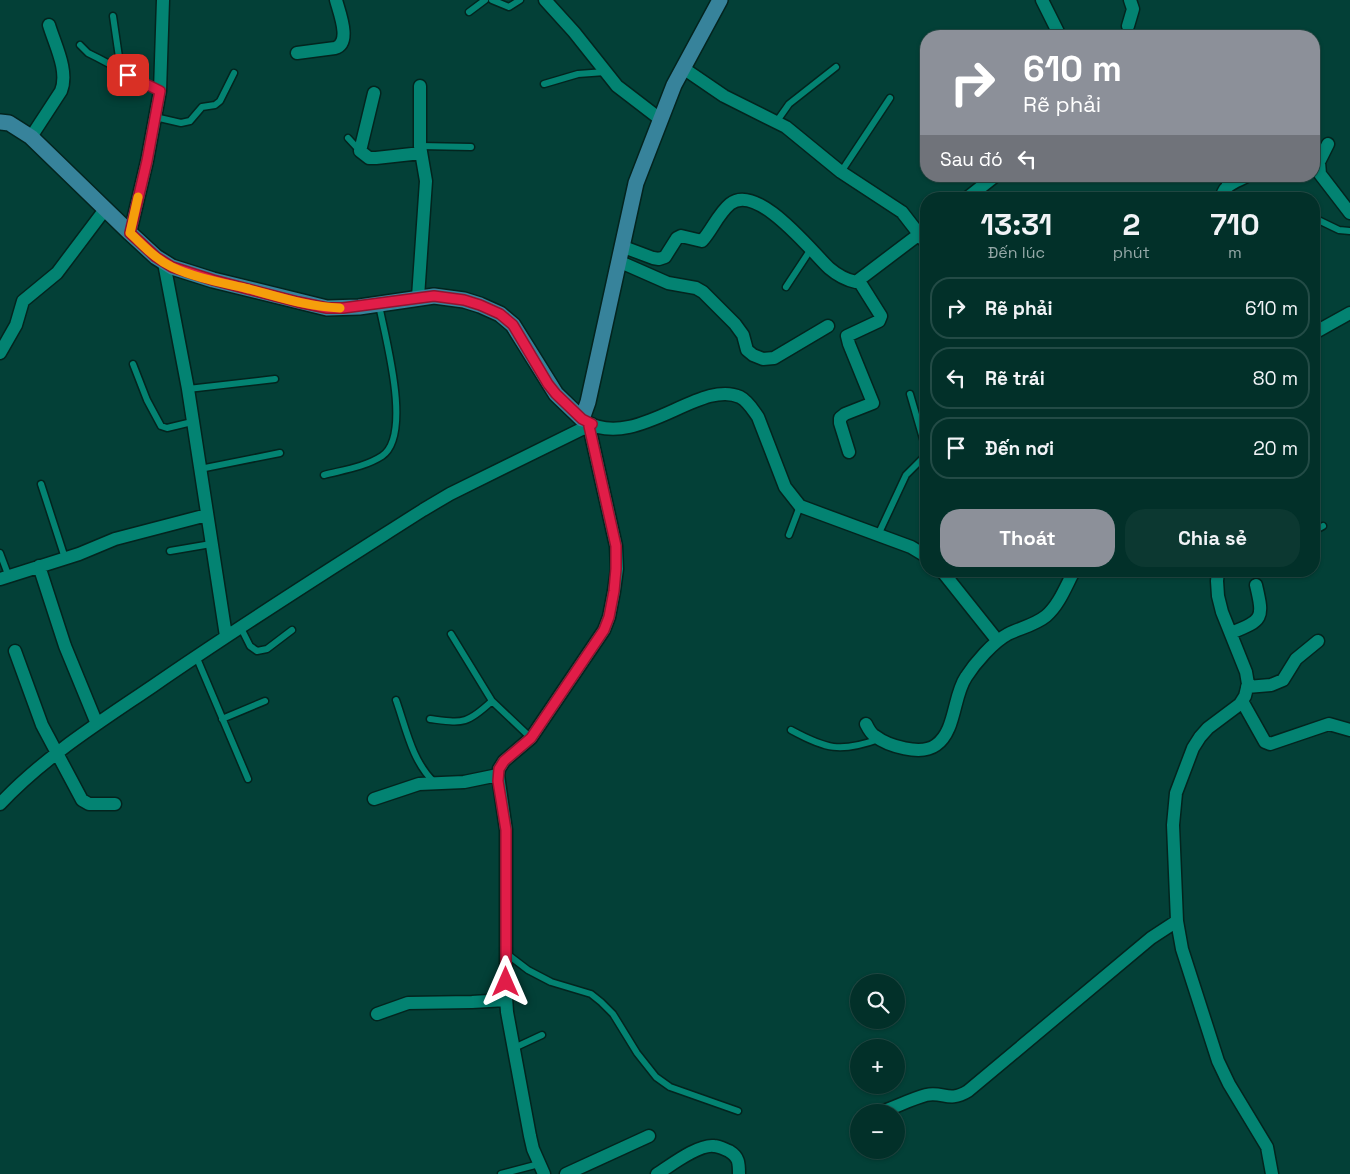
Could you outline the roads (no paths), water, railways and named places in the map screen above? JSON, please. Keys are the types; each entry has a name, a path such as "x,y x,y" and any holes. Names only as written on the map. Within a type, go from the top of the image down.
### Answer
{"street":[{"path":"130,233 147,161 160,91 163,0"},
{"path":"297,53 335,48 343,42 342,23 336,0"},
{"path":"545,0 574,32 617,86 660,119"},
{"path":"542,1169 530,1136 506,1000 506,830 498,775 504,761 531,738 604,630 609,617 616,569 616,546 588,423 588,402 636,183 660,119 683,68 720,0"},
{"path":"1042,0 1057,30"},
{"path":"1128,26 1133,8 1130,0"},
{"path":"31,137 64,84 60,58 49,25"},
{"path":"683,68 724,96 777,121 841,172 902,212 920,231"},
{"path":"418,298 426,181 420,149 420,86"},
{"path":"374,93 360,151 369,158 376,158 420,149"},
{"path":"0,122 9,123 31,137 130,233 172,267 213,280 327,308 359,307 434,296 464,300 500,314 513,325 552,389 588,423 609,428 635,426 709,396 725,394 740,397 758,417 785,487 800,506 910,547 920,553"},
{"path":"1320,160 1328,144"},
{"path":"1320,174 1350,213"},
{"path":"975,192 987,182"},
{"path":"622,246 653,258 665,257 675,240 681,236 702,241 728,205 737,200 744,199 768,210 787,224 830,269 853,282 858,281 920,238"},
{"path":"0,353 16,325 23,301 57,273 106,208"},
{"path":"618,261 668,283 696,288 703,292 735,324 743,335 747,350 763,359 774,358 828,326"},
{"path":"164,262 188,390 226,636"},
{"path":"849,452 840,418 845,414 873,403 848,344 847,336 878,321 881,316 858,281"},
{"path":"1320,330 1350,313"},
{"path":"0,804 57,753 240,626 450,494 588,423"},
{"path":"4,578 115,539 207,515"},
{"path":"39,566 65,646 97,724"},
{"path":"947,577 997,640"},
{"path":"866,724 875,736 896,746 916,751 927,750 937,745 952,721 960,687 966,676 997,640 1034,624 1046,616 1056,604 1070,577"},
{"path":"1217,577 1218,596 1222,612 1246,672 1247,687 1242,701 1233,711 1208,728 1200,737 1193,748 1176,793 1173,824 1177,924 1182,949 1218,1061 1229,1084 1267,1147 1272,1174"},
{"path":"1231,633 1258,620 1261,615 1256,585"},
{"path":"1247,687 1272,685 1284,680 1296,659 1318,641"},
{"path":"15,651 42,725 82,800 89,804 114,804"},
{"path":"1242,701 1266,742 1270,744 1329,724 1350,730"},
{"path":"374,799 408,787 474,780 498,775"},
{"path":"902,1104 926,1095 934,1094 951,1098 960,1096 968,1091 1150,938 1177,924"},
{"path":"377,1014 408,1002 506,1000"},
{"path":"566,1174 650,1136"},
{"path":"657,1174 686,1156 713,1145 734,1154 739,1161 739,1174"}],"lane":[{"path":"469,12 485,0"},
{"path":"492,0 509,7 520,0"},
{"path":"113,16 121,71"},
{"path":"80,45 88,53 160,91"},
{"path":"777,121 789,104 836,67"},
{"path":"544,84 578,74 605,72"},
{"path":"155,117 181,123 190,121 202,107 215,105 220,101 234,73"},
{"path":"841,172 890,98"},
{"path":"348,138 360,151"},
{"path":"420,149 471,147"},
{"path":"1320,221 1340,230 1350,231"},
{"path":"786,287 811,249"},
{"path":"324,475 361,466 382,456 390,448 393,439 397,418 397,402 379,304"},
{"path":"133,364 147,400 161,426 167,428 192,422"},
{"path":"188,390 275,379"},
{"path":"910,394 920,428"},
{"path":"199,469 280,453"},
{"path":"878,535 906,475 920,461"},
{"path":"41,484 65,558"},
{"path":"789,535 800,506"},
{"path":"170,551 211,544"},
{"path":"0,553 4,578"},
{"path":"240,626 250,646 257,651 267,649 292,630"},
{"path":"451,634 492,701 531,738"},
{"path":"196,656 248,779"},
{"path":"396,700 415,755 427,775 435,783"},
{"path":"222,719 265,701"},
{"path":"430,719 465,722 476,716 492,701"},
{"path":"790,730 814,742 842,748 861,746 880,738"},
{"path":"506,954 543,978 591,994 601,1002 613,1014 637,1053 656,1077 670,1087 738,1111"},
{"path":"514,1048 542,1035"},
{"path":"501,1174 542,1169"}]}
